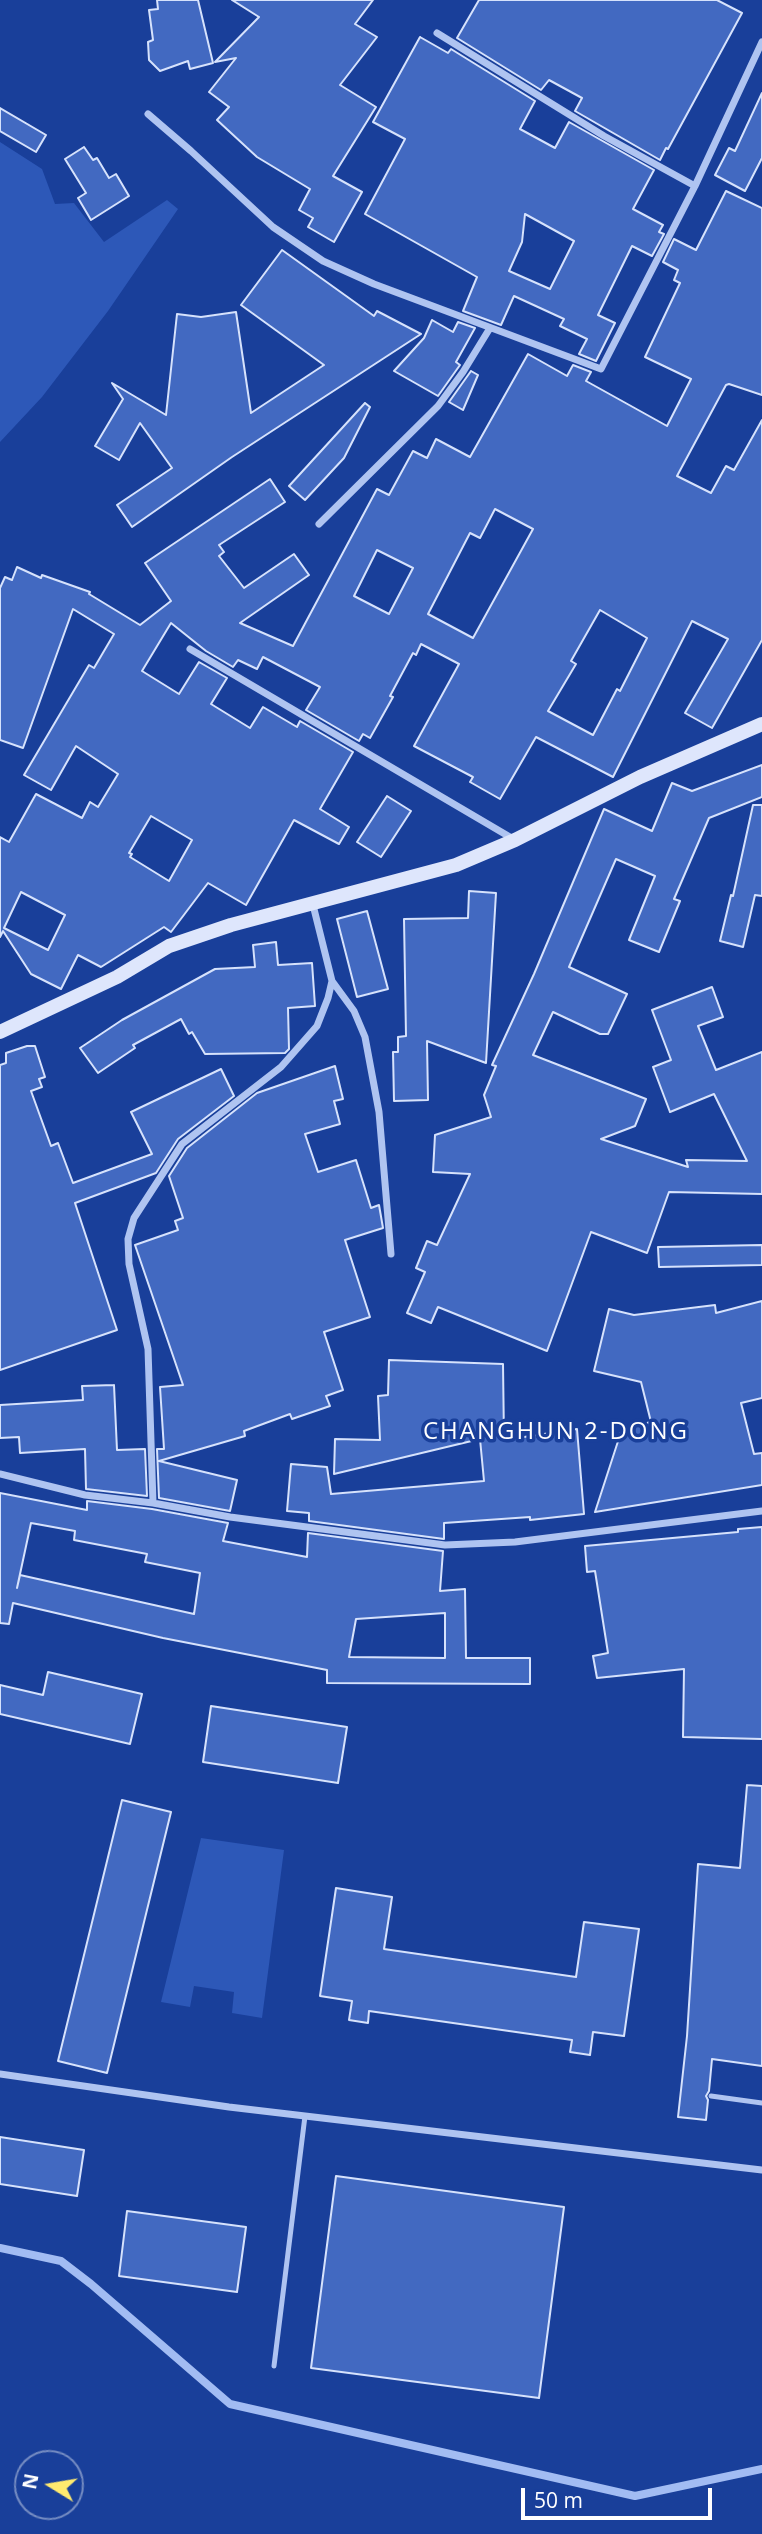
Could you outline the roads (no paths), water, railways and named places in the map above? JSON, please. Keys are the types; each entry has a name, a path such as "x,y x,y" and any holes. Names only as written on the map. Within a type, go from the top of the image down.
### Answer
{"street":[{"path":"437,33 604,136 695,186"},
{"path":"148,114 273,227 323,261 374,284 601,369 695,186 762,42"},
{"path":"319,524 438,406 490,328"},
{"path":"190,649 515,839"},
{"path":"0,1032 117,977 169,946 231,925 456,865 640,777 762,724"},
{"path":"153,1503 148,1349 128,1264 128,1239 134,1218 182,1144 281,1067 317,1026 328,998 331,981 313,905"},
{"path":"331,981 354,1011 365,1037 379,1112 391,1254"},
{"path":"0,1474 85,1495 445,1545 564,1537 762,1511"},
{"path":"0,2074 305,2116 762,2170"}],"lane":[{"path":"711,2096 762,2103"},
{"path":"274,2366 305,2116"}],"waterway":[{"path":"0,2248 61,2261 230,2404 635,2496 762,2469"}],"district":[{"name":"CHANGHUN 2-DONG","path":"556,1432"}]}
